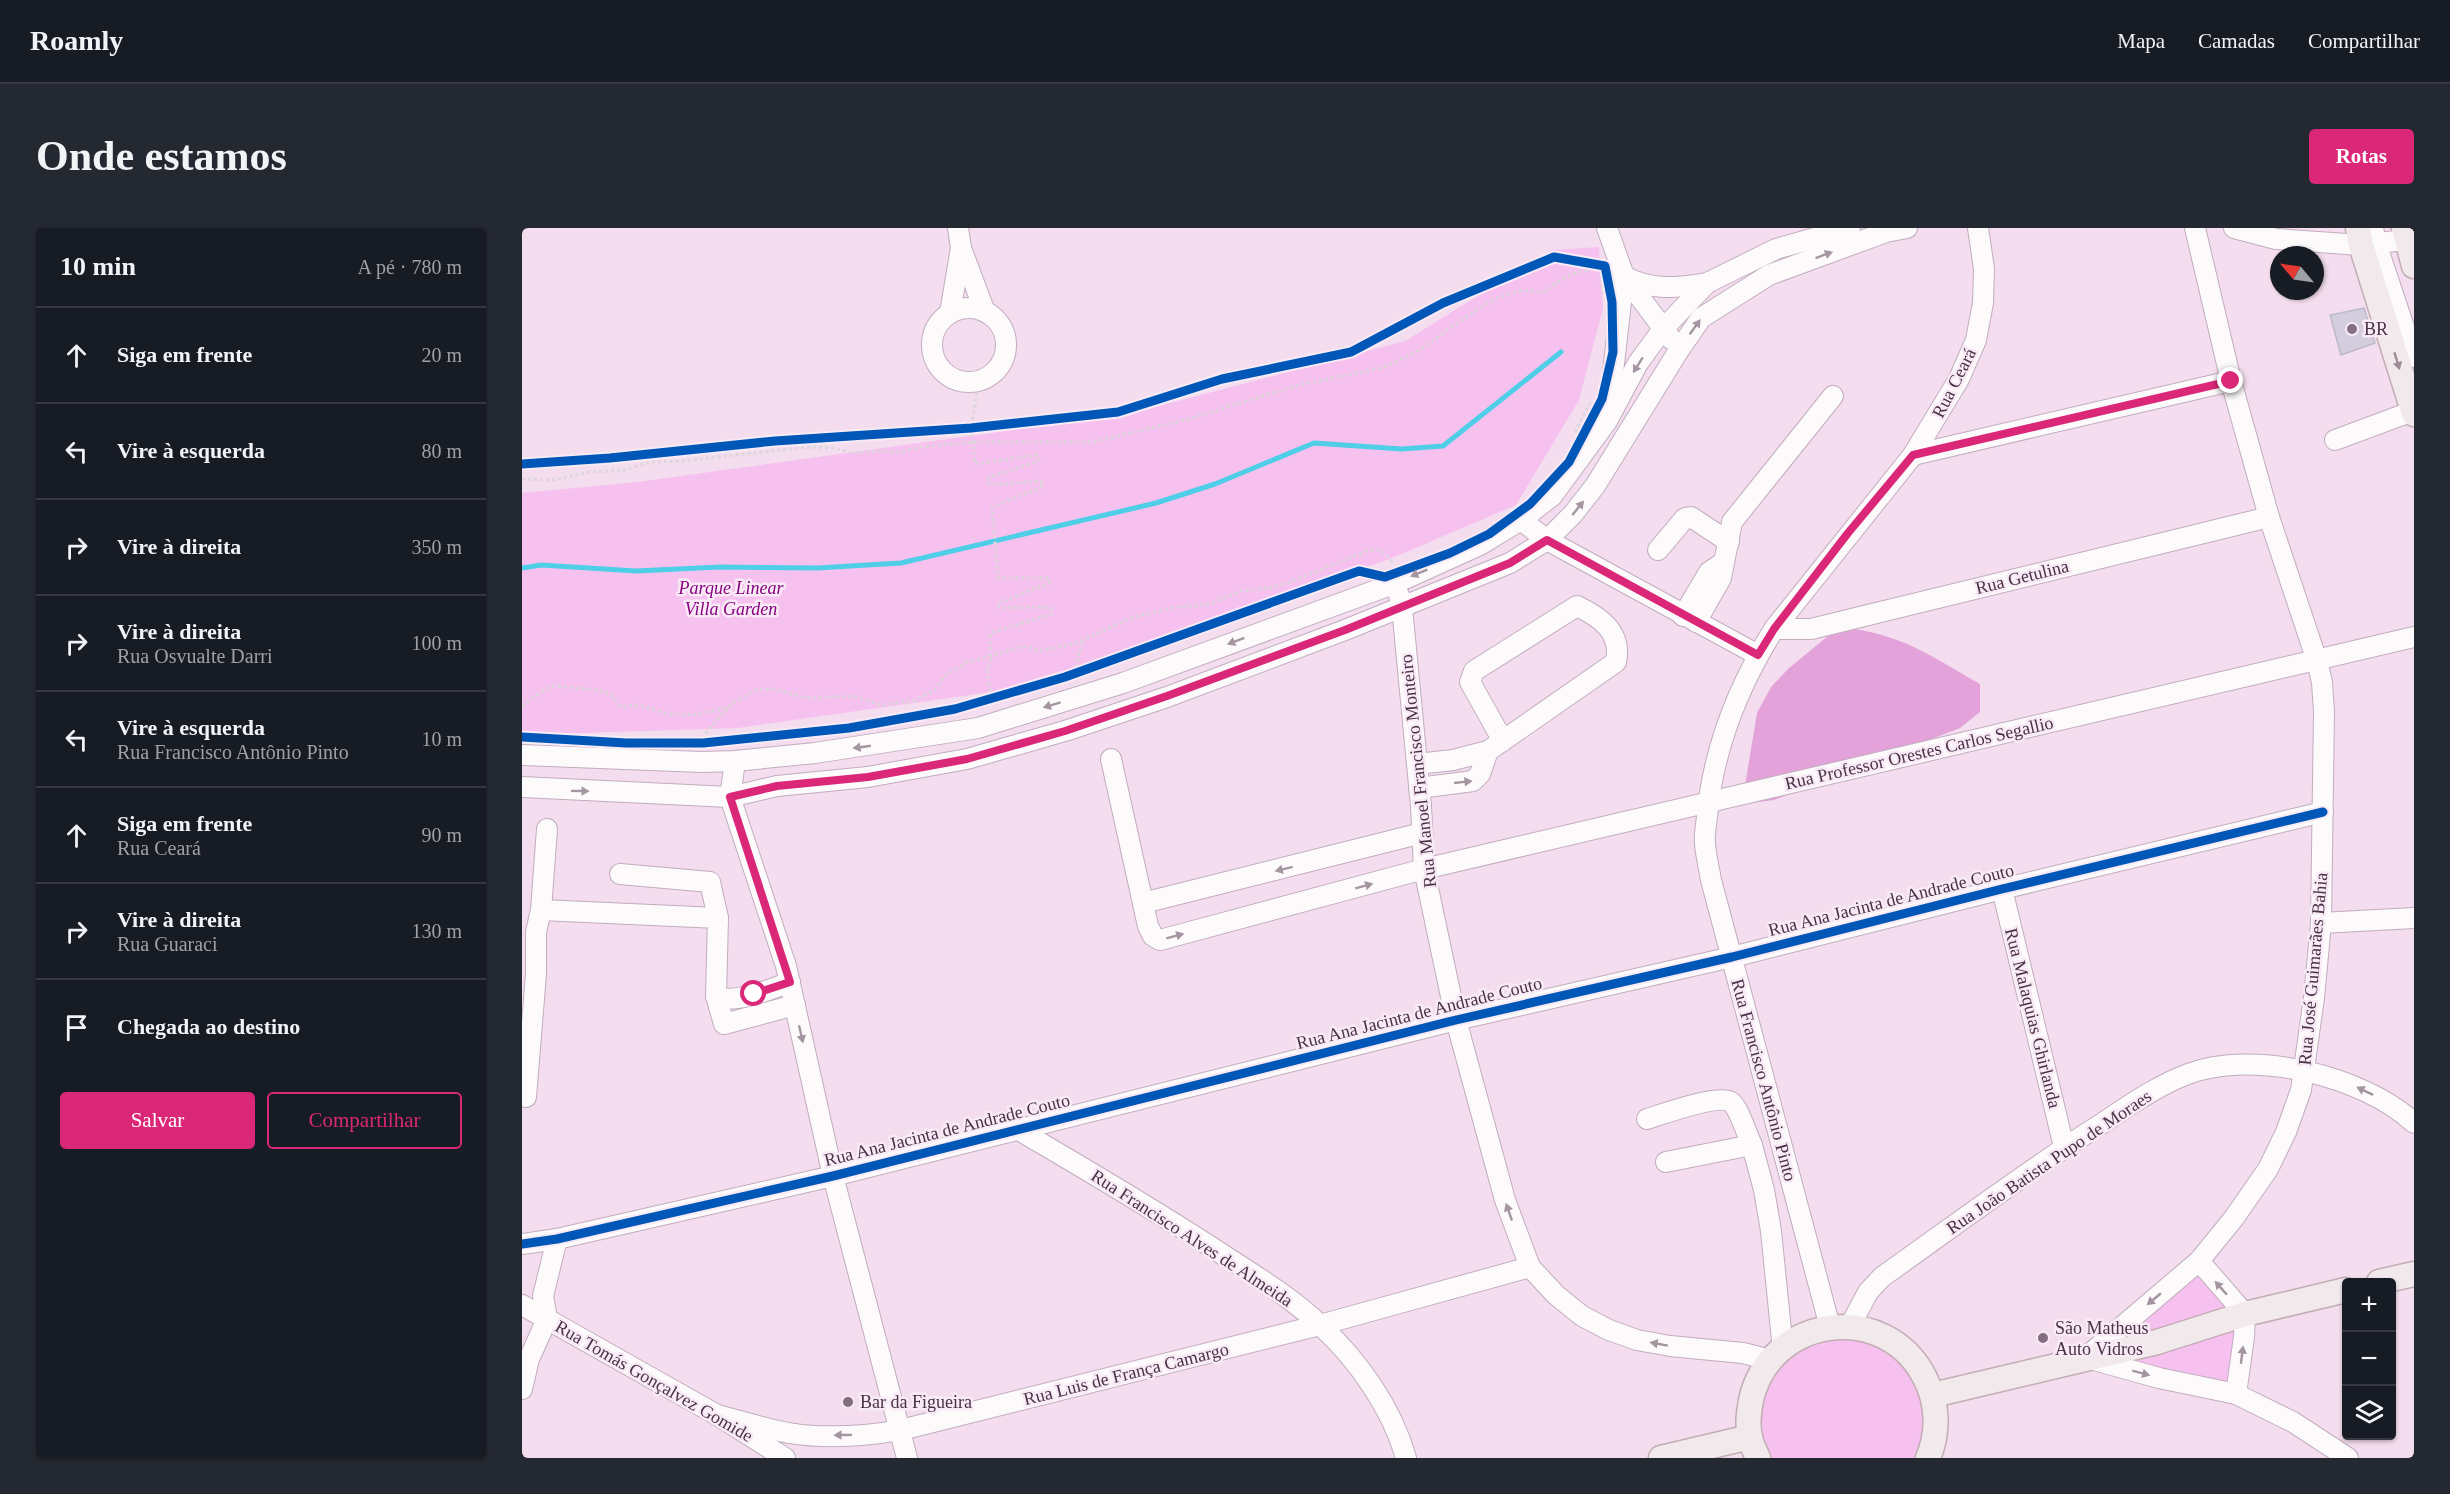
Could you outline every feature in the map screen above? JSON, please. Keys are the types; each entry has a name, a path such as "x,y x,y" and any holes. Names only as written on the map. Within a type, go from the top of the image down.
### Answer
{"main road":[{"path":"2385,236 2414,266"},
{"path":"2385,236 2413,413"},
{"path":"2396,1278 2414,1274"},
{"path":"1933,1395 2157,1342 2245,1314 2342,1291"},
{"path":"1660,1458 1754,1448 1748,1414 1755,1386 1776,1355 1802,1337 1840,1326 1875,1332 1899,1345 1919,1365 1933,1395 1936,1412 1935,1434 1930,1457"}],"street":[{"path":"958,228 961,249 985,312"},
{"path":"1608,228 1624,276 1678,350"},
{"path":"1624,276 1637,283 1667,288 1707,283 1776,249 1850,228"},
{"path":"522,788 730,797 777,786 868,777 967,759 1065,731 1167,696 1402,607 1510,563 1547,540 1573,514 1595,486 1678,350 1701,318 1769,275 1886,232 1907,228"},
{"name":"Rua Ceará","path":"1774,629 1913,455 1959,379 1976,340 1983,303 1984,269 1978,228"},
{"name":"Rua José Guimarães Bahia","path":"2085,1358 2199,1261 2234,1218 2268,1169 2286,1132 2301,1090 2321,923 2324,712 2322,682 2318,661 2269,517 2231,381 2195,228"},
{"path":"2234,228 2276,239 2385,236"},
{"path":"2385,236 2414,329"},
{"path":"2385,236 2414,357"},
{"path":"950,313 961,249"},
{"path":"1607,422 1624,276"},
{"path":"522,755 702,762 735,761 815,753 978,728 1084,696 1392,576 1480,545 1521,520 1552,496 1607,422 1638,363 1663,329 1707,283"},
{"path":"964,308 985,312 1003,329 1005,348 1000,366 991,376 979,381 967,383 955,381 937,366 932,355 931,343 934,331 940,321 950,313 964,308"},
{"path":"1913,455 2231,381"},
{"path":"1690,619 1709,572 1723,562 1727,554 1732,522 1739,511 1833,396"},
{"path":"2335,440 2413,413"},
{"path":"1658,550 1685,518 1691,517 1729,542"},
{"name":"Rua Getulina","path":"1774,629 1811,629 2269,517"},
{"path":"1521,520 1547,540 1758,655"},
{"name":"Rua Manoel Francisco Monteiro","path":"1392,576 1402,607 1424,869 1456,1020 1505,1200 1530,1267 1556,1295 1582,1316 1609,1330 1638,1340 1670,1346 1776,1355"},
{"path":"1417,765 1453,760 1496,746 1616,662 1618,649 1615,636 1596,617 1577,606 1474,670 1470,681 1496,746"},
{"name":"Rua Francisco Antônio Pinto","path":"1774,629 1758,655 1733,710 1719,751 1708,802 1705,843 1711,880 1732,957 1840,1326"},
{"name":"Rua Professor Orestes Carlos Segallio","path":"1111,759 1143,903 1153,936 1160,940 1424,869 2414,637"},
{"path":"1419,788 1473,781 1480,774 1496,746"},
{"path":"735,761 730,797 790,982 833,1176 908,1458"},
{"name":"Rua Ana Jacinta de Andrade Couto","path":"522,1244 557,1239 833,1176 1456,1020 1732,957 2323,812"},
{"path":"526,1097 536,974 536,932 541,910 548,829"},
{"path":"1143,903 1422,833"},
{"path":"620,874 710,882 718,918 716,996 724,1024 795,1005"},
{"name":"Rua Malaquias Ghirlanda","path":"2002,889 2064,1147"},
{"path":"541,910 718,918"},
{"path":"2321,923 2414,918"},
{"path":"716,996 722,999 747,995 790,982"},
{"name":"Rua João Batista Pupo de Moraes","path":"1840,1326 1882,1277 2064,1147 2148,1094 2189,1074 2229,1064 2304,1070 2346,1082 2372,1094 2402,1112 2414,1123"},
{"path":"1647,1119 1716,1100 1730,1101 1735,1107 1752,1145 1772,1231 1776,1355"},
{"name":"Rua Francisco Alves de Almeida","path":"1017,1129 1180,1226 1295,1303 1320,1325 1365,1378 1395,1427 1406,1458"},
{"path":"1666,1162 1752,1145"},
{"path":"522,1389 529,1359 546,1319 543,1296 557,1239"},
{"path":"2199,1261 2245,1314 2236,1394"},
{"name":"Rua Luis de França Camargo","path":"717,1415 789,1433 880,1434 1320,1325 1530,1267"},
{"name":"Rua Tomás Gonçalvez Gomide","path":"522,1305 717,1415 784,1458"},
{"path":"2085,1358 2159,1378 2236,1394 2293,1422 2348,1458"}],"path":[{"path":"1577,262 1605,266 1608,303"},
{"path":"522,478 554,480 590,472 624,470 651,462 682,461 808,447 834,448 854,453 900,452 921,447 973,442 1094,442 1189,419 1299,386 1381,368 1415,353 1472,312 1497,298 1523,290 1544,292 1566,275 1576,272 1600,270 1608,303"},
{"path":"979,381 966,428 973,442 975,464 1035,455 1039,458 1036,462 988,478 987,481 991,485 1038,481 1044,484 1039,489 994,505 992,510 999,579 1049,578 1050,580 1049,583 999,603 999,608 1049,607 1052,609 1051,614 994,632 989,640 987,699 1002,695"},
{"path":"1575,440 1598,396"},
{"path":"966,428 982,427"},
{"path":"632,456 826,438"},
{"path":"522,706 544,689 554,686 600,690 611,695 621,707 639,705 677,715 691,715 723,709 755,690 773,689 807,698 852,696 881,705 915,700 935,690 954,669 966,663 1025,646 1039,651 1083,640 1131,618 1170,608 1210,604 1240,591 1279,585 1369,550 1381,550 1385,553 1391,560 1392,576"},
{"path":"1083,640 1075,673 1084,696"},
{"path":"1075,673 1088,669"},
{"path":"695,743 714,742"}],"green space":[{"name":"Parque Linear Villa Garden","path":"1599,247 1603,308 1579,400 1516,505 1390,559 1012,689 738,728 522,735 522,493 638,482 1129,414 1405,341 1552,250"},
{"path":"2199,1261 2245,1314 2236,1394 2085,1358"},
{"path":"1850,1326 1919,1365 1928,1458 1758,1458 1748,1414 1770,1360"}],"shaded area":[{"path":"1855,629 1905,643 1980,684 1980,712 1960,728 1774,800 1742,804 1757,713 1771,687 1788,669 1828,636"}],"building":[{"name":"BR","path":"2364,308 2375,343 2341,355 2330,315"}],"waterway":[{"path":"522,568 541,565 636,571 720,567 817,568 901,563 1156,503 1215,484 1314,443 1402,449 1443,446 1561,352"}],"cycle path":[{"path":"522,464 610,458 775,441 971,428 1118,412 1222,379 1351,352 1443,303 1554,257 1605,266 1612,302 1613,352 1602,399 1569,462 1530,504 1489,534 1450,553 1385,577 1359,571 1065,677 955,709 849,728 703,743 626,743 522,737"},
{"path":"522,1244 557,1239 833,1176 1456,1020 1732,957 2323,812"}],"place":[{"name":"BR","path":"2352,329"},
{"name":"São Matheus Auto Vidros","path":"2043,1338"},
{"name":"Bar da Figueira","path":"848,1402"}],"route":[{"path":"754,994 790,982 730,797 777,786 868,777 967,759 1065,731 1345,630 1510,563 1547,540 1758,655 1774,629 1848,533 1913,455 2231,381"}]}
